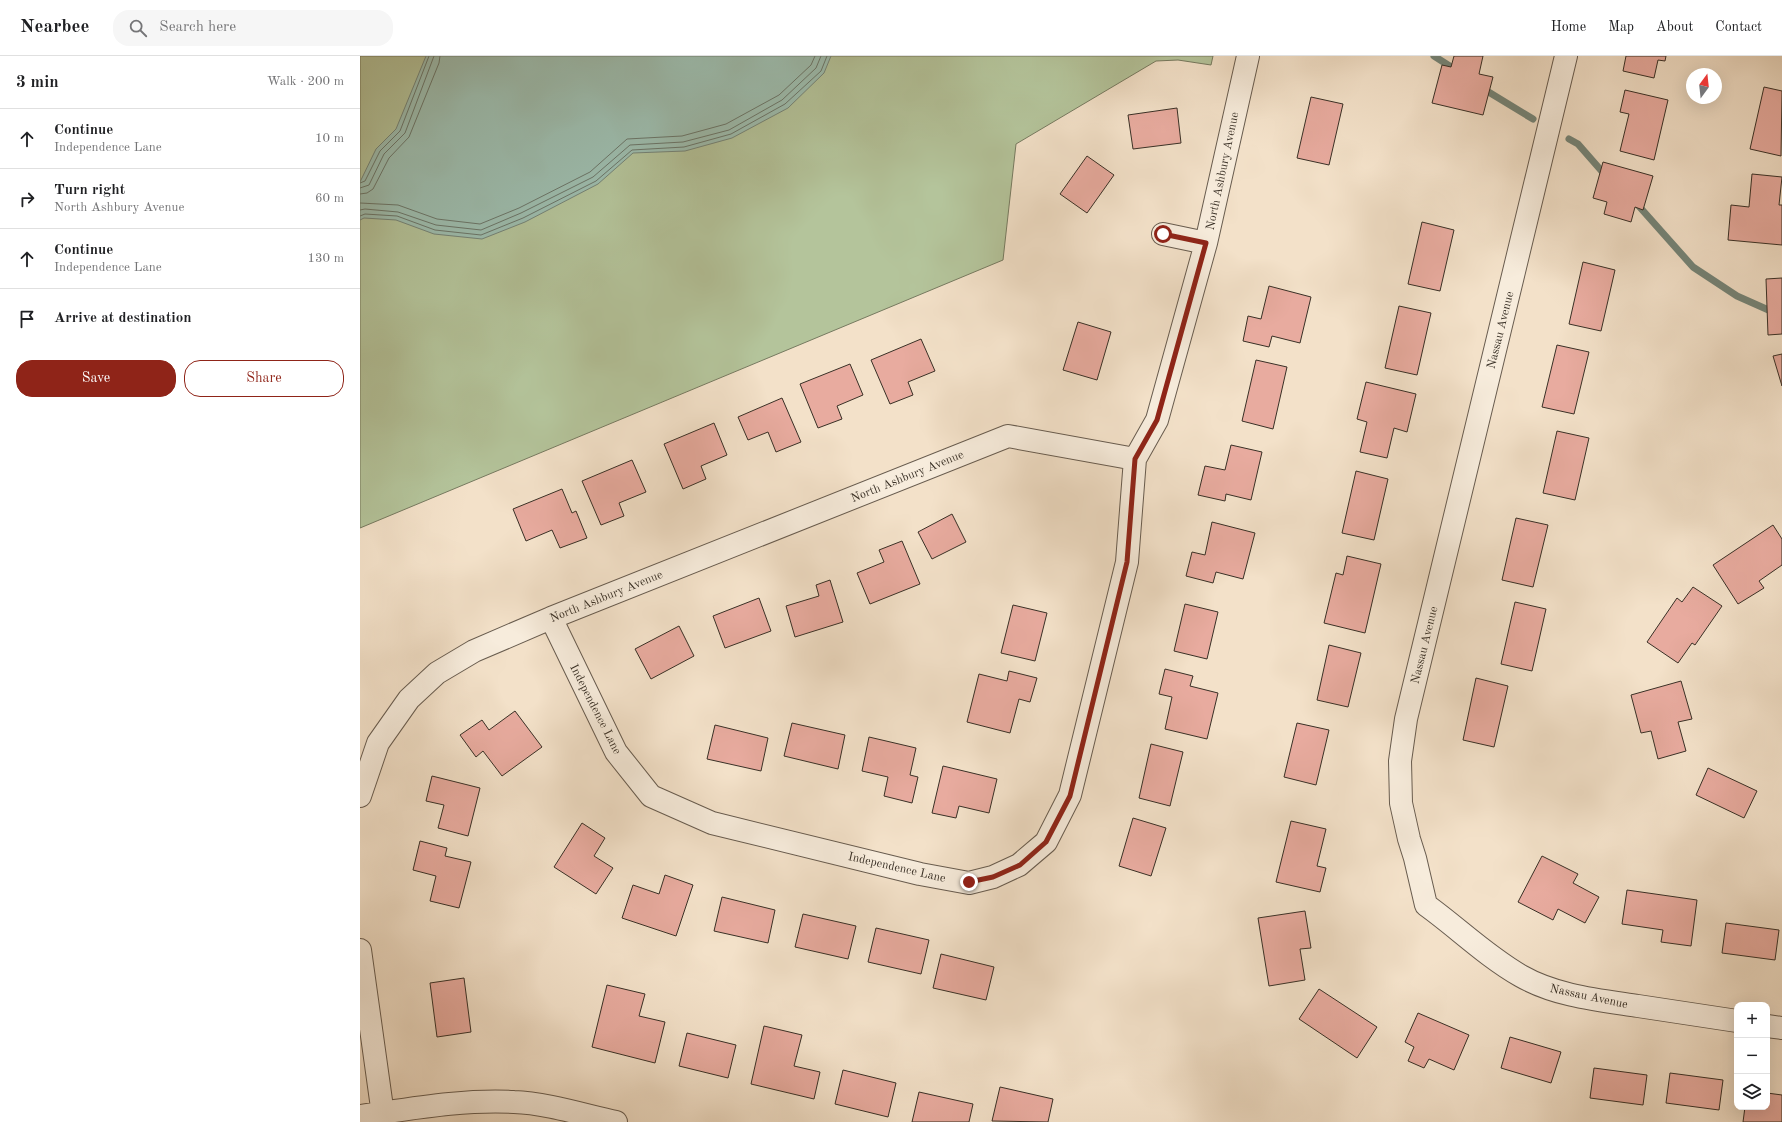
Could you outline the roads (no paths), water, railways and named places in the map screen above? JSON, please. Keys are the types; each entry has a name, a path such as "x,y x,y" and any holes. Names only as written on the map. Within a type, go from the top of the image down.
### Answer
{"street":[{"name":"North Ashbury Avenue","path":"360,796 378,743 409,699 431,678 452,663 474,651 551,618 1008,436 1135,459 1157,420 1206,243 1248,56"},
{"name":"Nassau Avenue","path":"1566,56 1406,719 1400,760 1403,810 1426,904 1455,926 1476,946 1521,976 1546,988 1602,1001 1734,1021"},
{"path":"1163,234 1206,243"},
{"name":"Independence Lane","path":"551,618 616,752 651,796 712,823 920,874 969,882 993,877 1020,865 1046,842 1070,796 1127,562 1135,459"},
{"path":"360,950 383,1118"},
{"path":"1770,1026 1782,1028"},
{"path":"360,1116 383,1118 477,1102 516,1102 573,1112 616,1122"}],"water":[{"path":"426,56 831,56 824,73 788,108 732,138 685,151 633,153 598,184 525,222 482,239 434,234 396,220 364,218 360,220 360,182 376,149 396,129"}],"waterway":[{"path":"1434,56 1459,72"},
{"path":"1482,88 1533,119"},
{"path":"1569,139 1578,144 1606,176"},
{"path":"1637,204 1693,267 1737,296 1782,316"}]}
